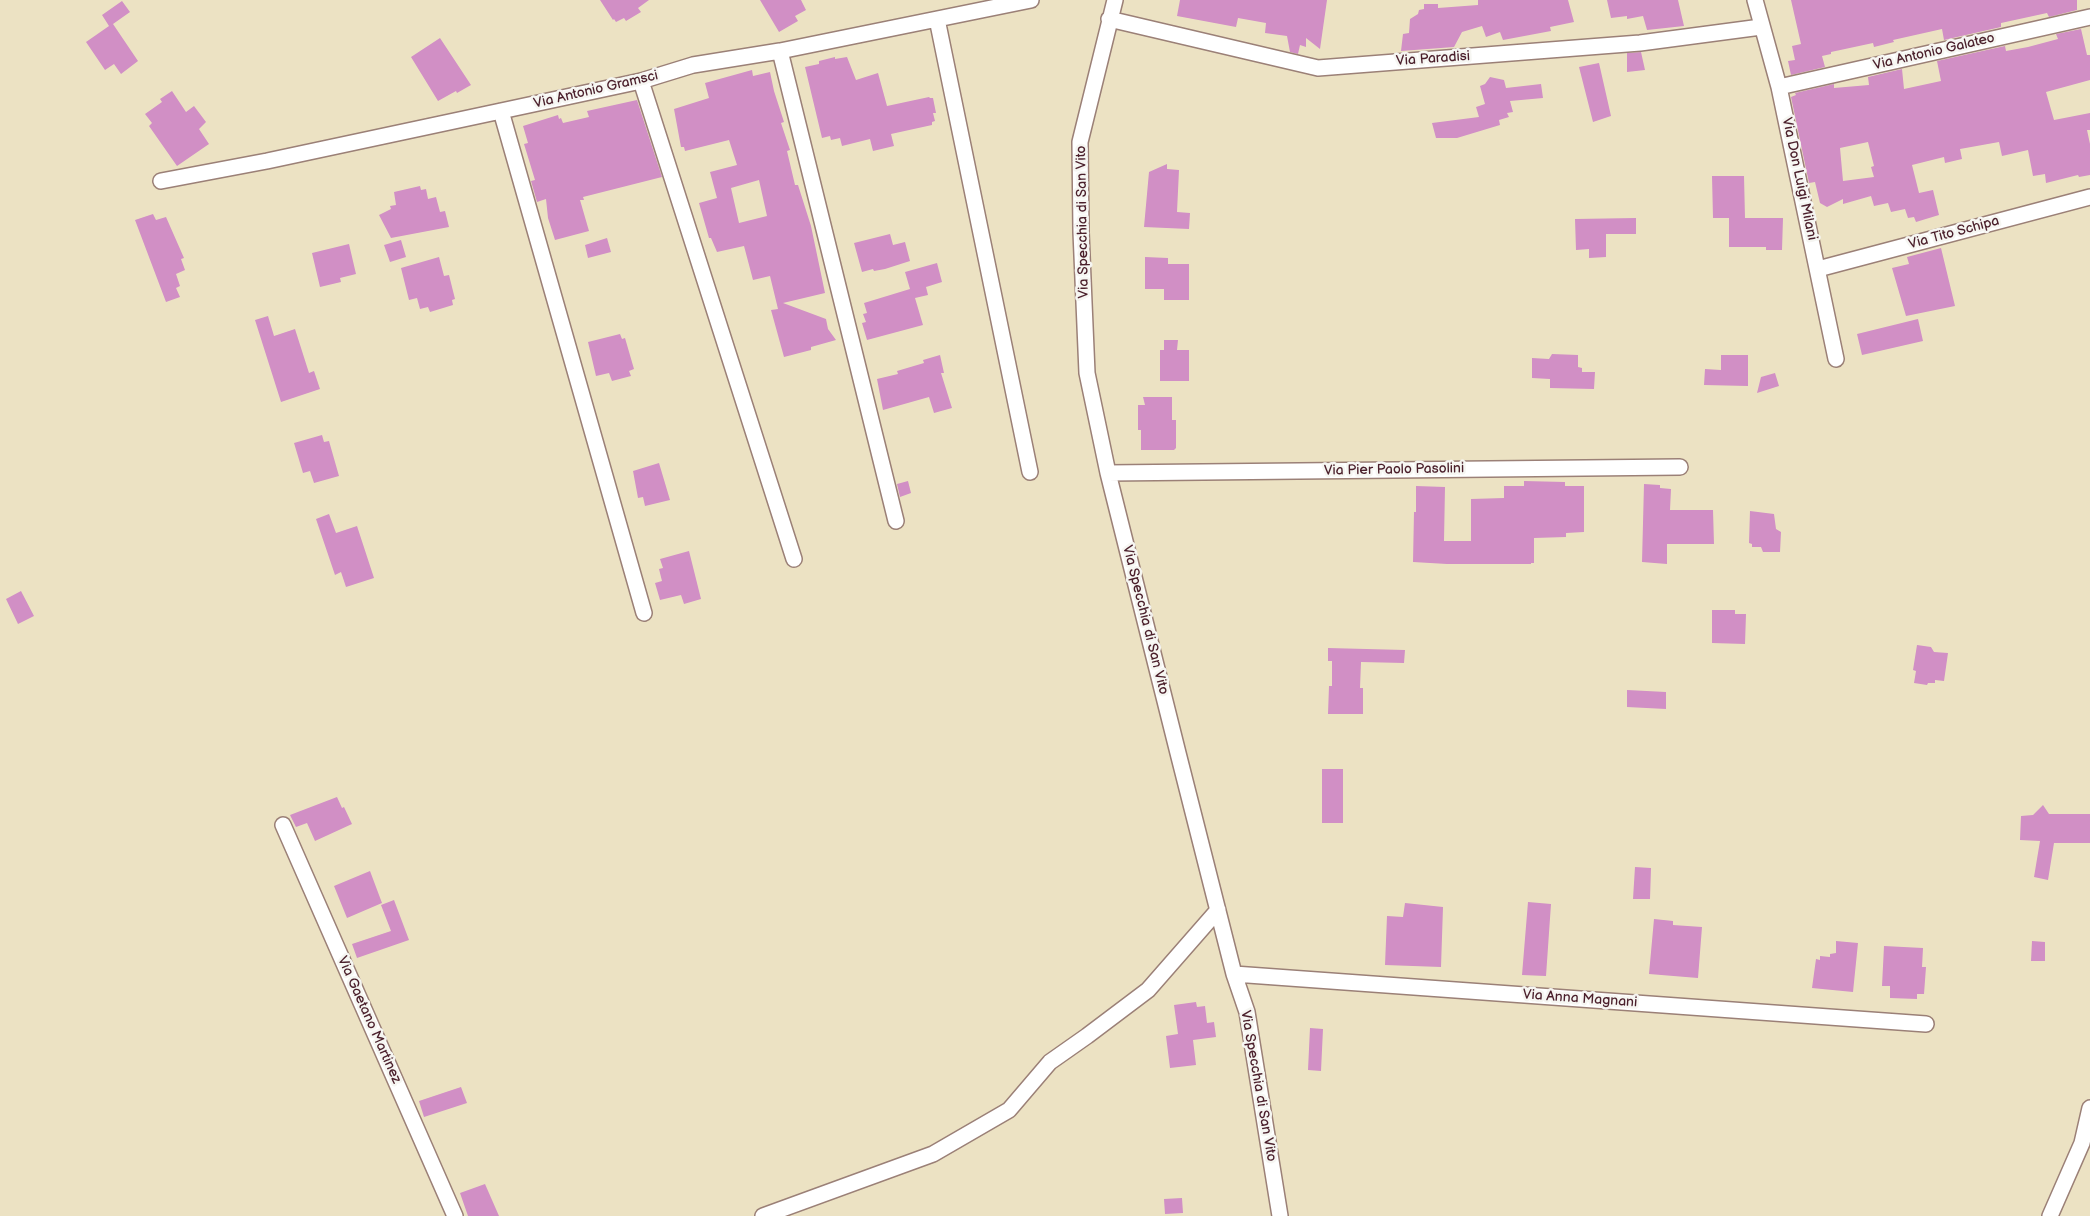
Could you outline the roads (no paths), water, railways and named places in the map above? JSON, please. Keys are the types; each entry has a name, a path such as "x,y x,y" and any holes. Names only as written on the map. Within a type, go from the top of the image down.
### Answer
{"street":[{"name":"Via Antonio Gramsci","path":"161,181 268,161 501,112 641,81 693,65 780,51 1031,0"},
{"name":"Via Specchia di San Vito","path":"1115,0 1080,142 1081,232 1087,373 1108,473 1234,974 1247,1012 1280,1216"},
{"name":"Via Don Luigi Milani","path":"1754,0 1779,87 1836,359"},
{"name":"Via Antonio Galateo","path":"1779,87 2090,17"},
{"path":"937,19 1030,472"},
{"name":"Via Paradisi","path":"1110,19 1318,68 1640,43 1761,27"},
{"path":"780,51 896,521"},
{"path":"641,81 794,559"},
{"path":"501,112 644,613"},
{"name":"Via Tito Schipa","path":"1818,269 2090,197"},
{"name":"Via Pier Paolo Pasolini","path":"1108,473 1680,467"},
{"name":"Via Gaetano Martinez","path":"282,825 455,1216"},
{"path":"763,1216 933,1154 1009,1110 1050,1062 1088,1036 1148,990 1218,910"},
{"name":"Via Anna Magnani","path":"1234,974 1926,1024"},
{"path":"2050,1216 2082,1143 2090,1108"}]}
